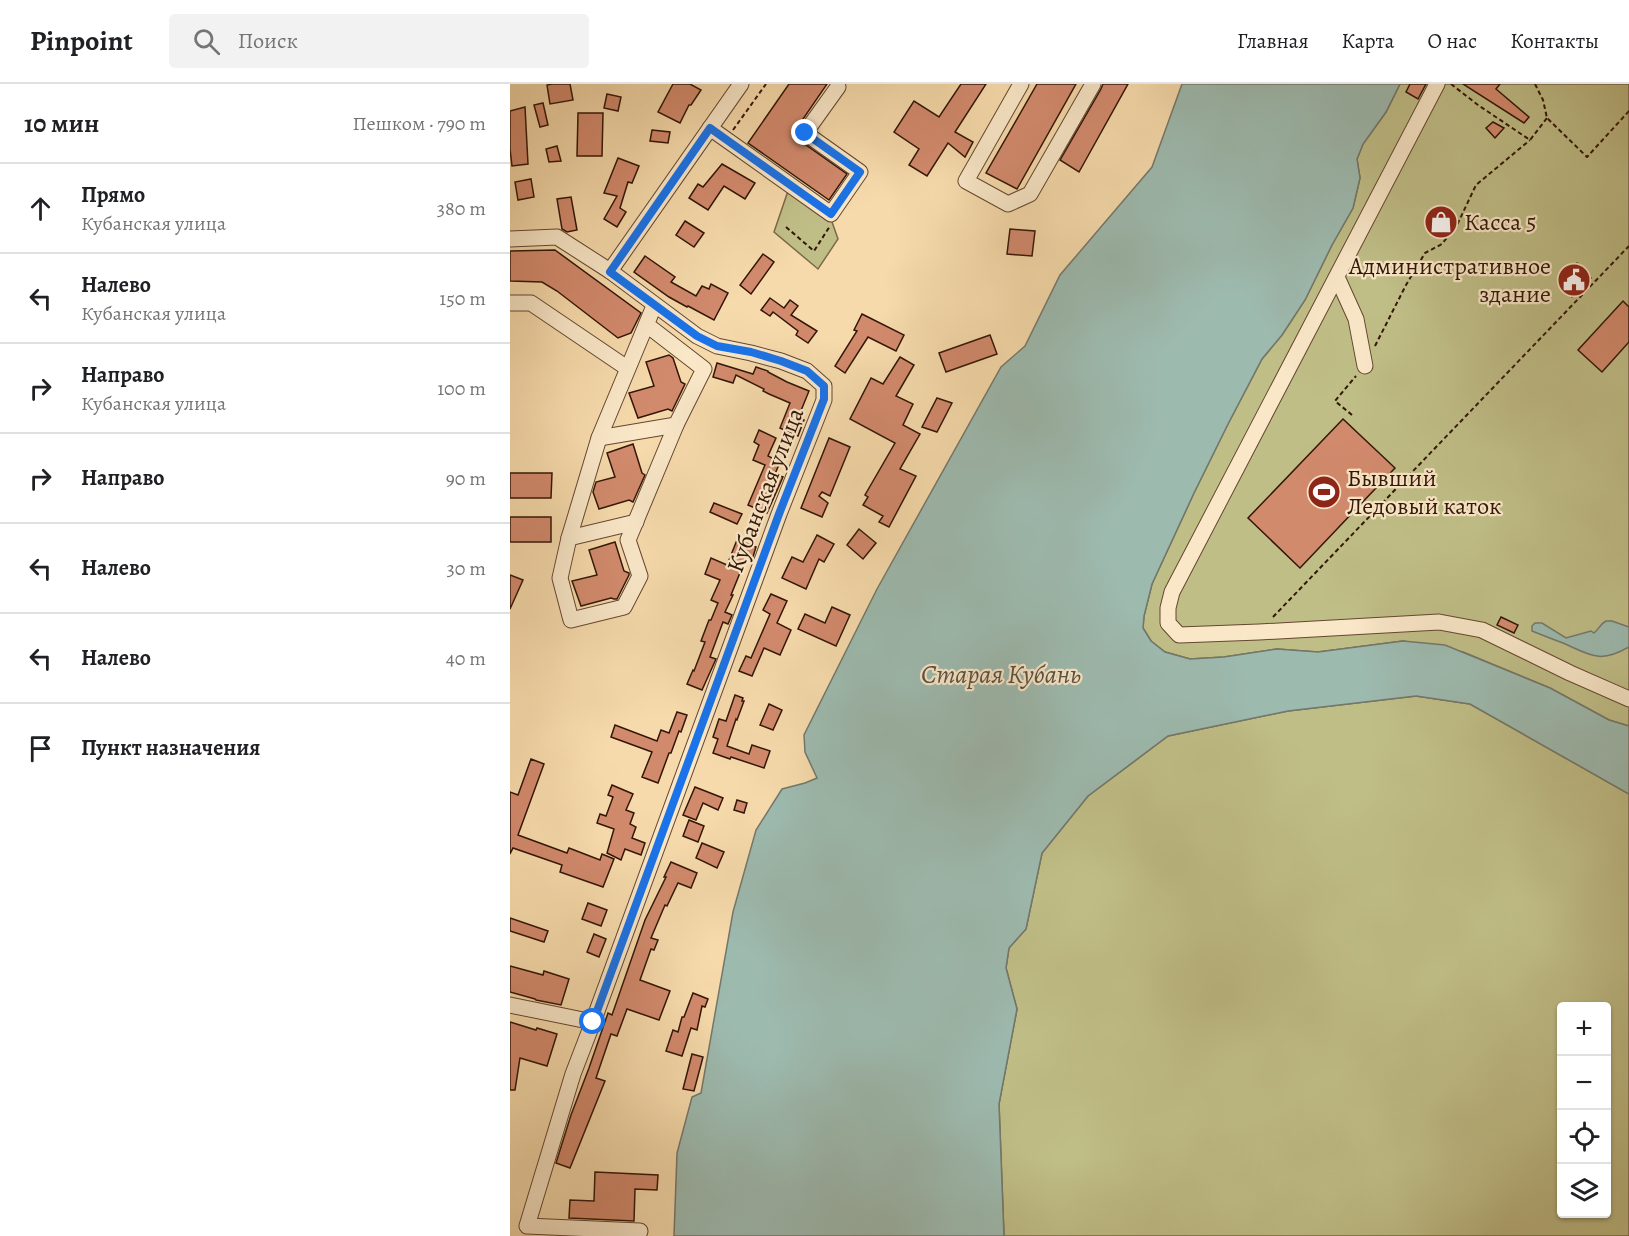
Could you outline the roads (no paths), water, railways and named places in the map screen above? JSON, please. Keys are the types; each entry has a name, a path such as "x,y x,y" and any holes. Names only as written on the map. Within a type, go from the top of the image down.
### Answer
{"street":[{"path":"610,272 741,84"},
{"path":"1021,84 966,181 1008,204 1030,194 1093,84"},
{"path":"1437,84 1172,592 1167,608 1168,623 1179,634 1439,622 1482,630 1629,699"},
{"path":"710,128 831,214 860,172 805,133 838,87"},
{"name":"Кубанская улица","path":"510,239 557,237 610,272 697,336 717,346 761,355 807,371 824,386 824,399 779,514 573,1074 527,1226 640,1232 638,1236"},
{"path":"1337,277 1356,319 1365,366"},
{"path":"510,303 531,303 627,368"},
{"path":"647,325 704,369 676,425 628,540 640,576 624,608 571,620 560,578 569,538 599,438 654,306"},
{"path":"599,438 676,425"},
{"path":"569,538 636,522"},
{"path":"510,1005 593,1022"}],"water":[{"name":"Старая Кубань","path":"1182,84 1400,84 1386,112 1363,144 1357,159 1360,178 1353,208 1305,300 1282,335 1262,359 1194,493 1152,584 1143,628 1151,641 1165,652 1190,659 1224,657 1277,649 1318,652 1403,641 1445,645 1550,688 1609,720 1629,726 1629,794 1470,704 1416,696 1288,711 1168,736 1088,796 1042,853 1026,929 1009,948 1006,968 1017,1009 999,1104 1004,1236 674,1236 677,1153 692,1097 701,1093 733,912 756,830 782,789 817,778 805,752 804,735 877,589 1001,367 1025,346 1060,275 1152,167"},
{"path":"1606,621 1629,627 1629,647 1610,655 1595,656 1532,631 1535,623 1542,623 1566,638 1591,631 1594,633"}],"place":[{"name":"Касса 5","path":"1441,222"},
{"name":"Административное здание","path":"1574,280"},
{"name":"Бывший Ледовый каток","path":"1324,492"}]}
